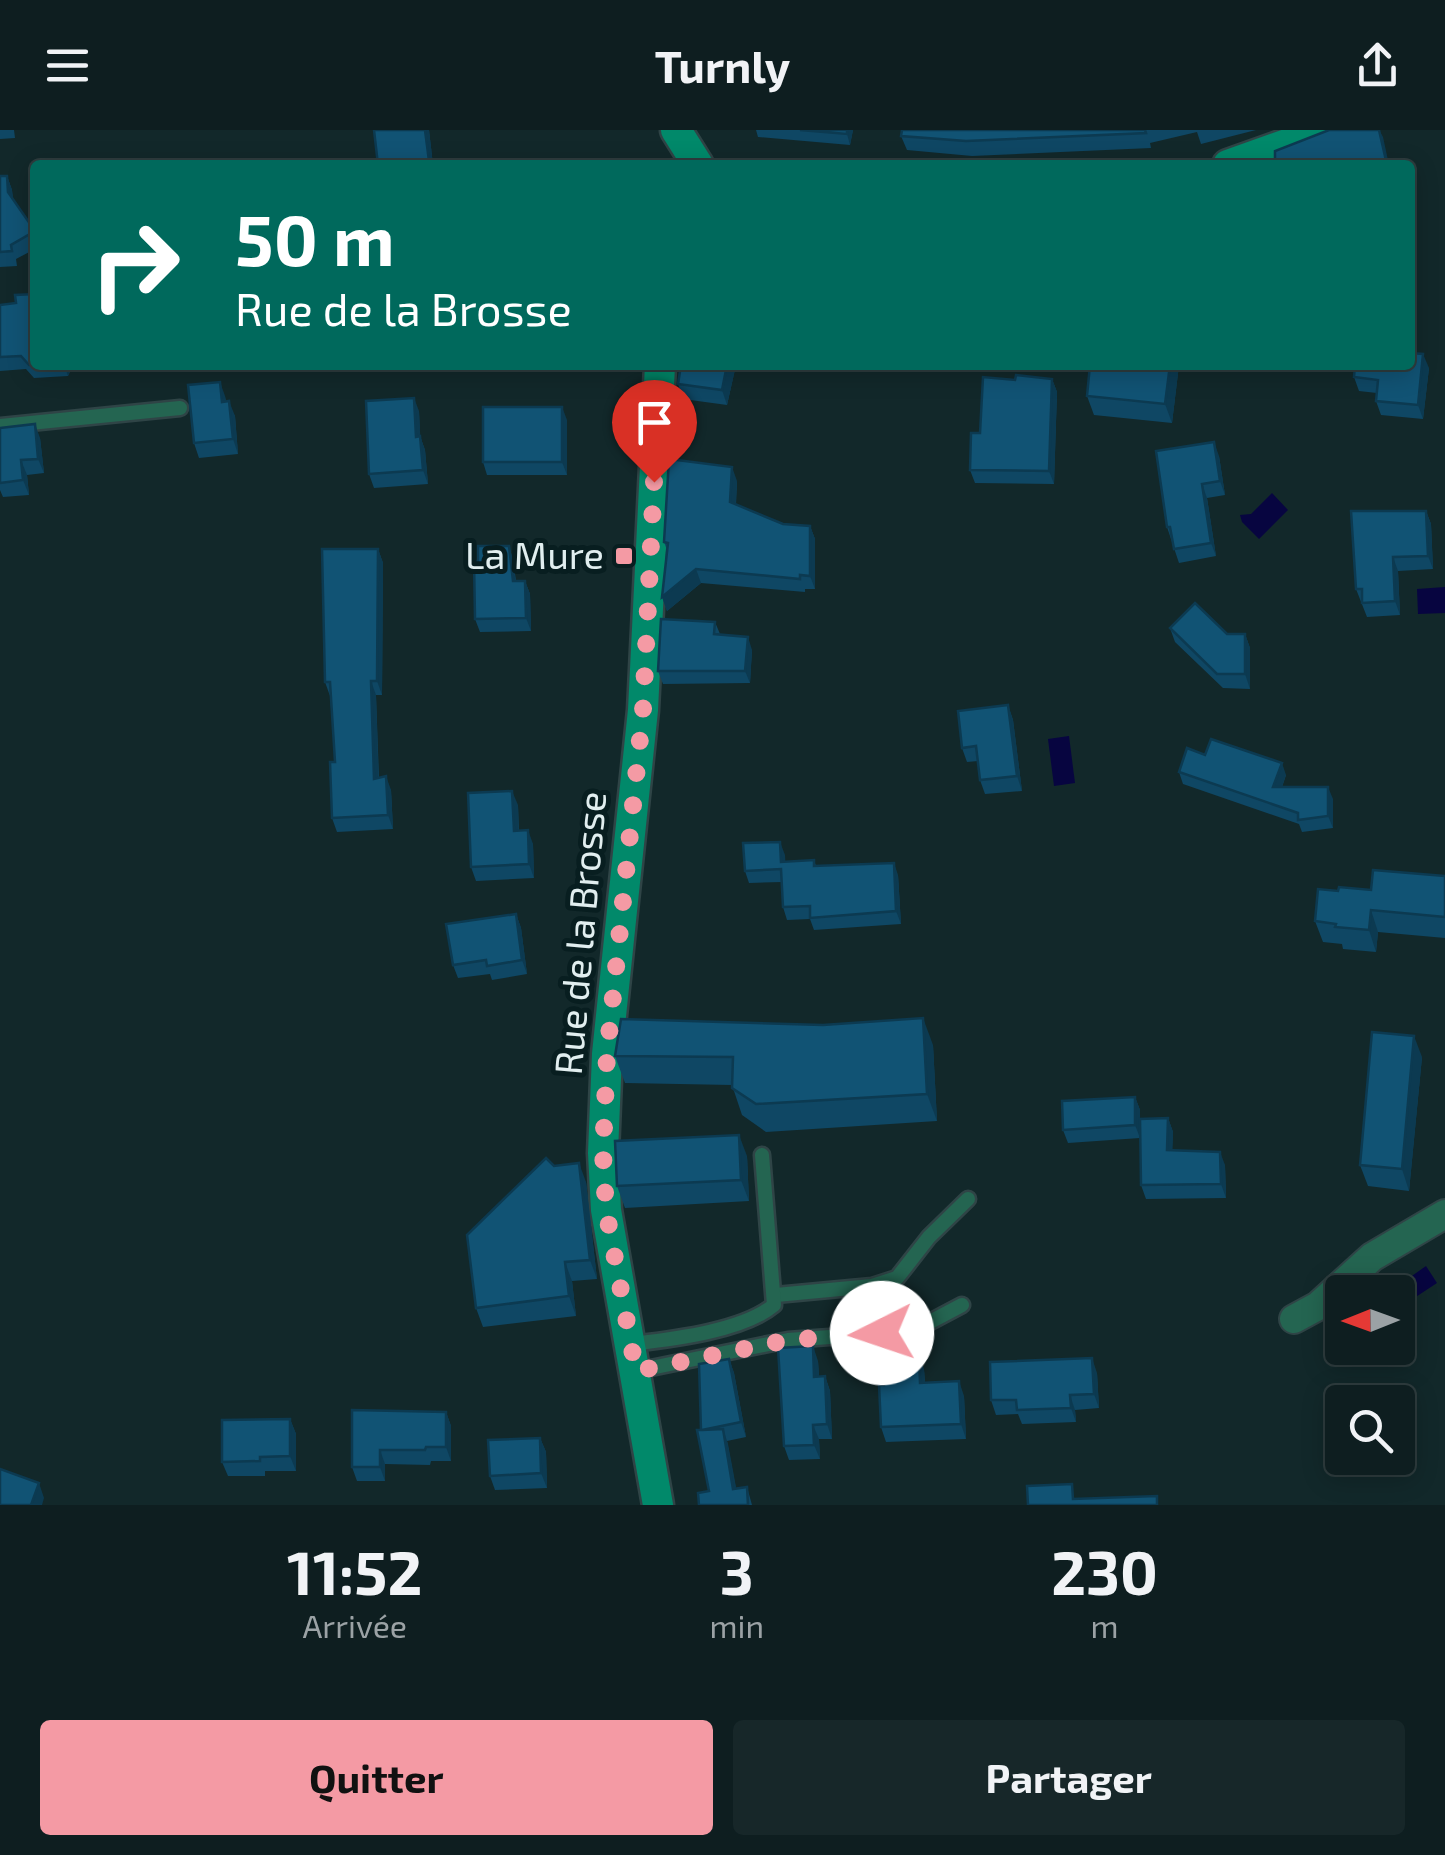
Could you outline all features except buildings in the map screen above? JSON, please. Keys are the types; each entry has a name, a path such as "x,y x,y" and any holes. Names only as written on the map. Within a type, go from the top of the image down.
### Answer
{"street":[{"path":"676,130 695,160"},
{"path":"1242,160 1326,130"},
{"name":"Rue de la Brosse","path":"658,1505 606,1210 603,1153 607,1054 643,710 660,370"},
{"path":"1294,1318 1318,1306 1372,1257 1445,1214"}],"lane":[{"path":"0,426 180,408"},
{"path":"634,1358 672,1340 760,1316 774,1305 762,1155"},
{"path":"776,1294 872,1286 897,1278 930,1237 968,1200"},
{"path":"634,1358 788,1340 913,1331 962,1305"}],"shaded area":[{"path":"1272,493 1288,510 1259,539 1240,515 1251,514"},
{"path":"1445,587 1445,613 1418,614 1417,589"},
{"path":"1069,736 1075,783 1054,786 1048,739"},
{"path":"1426,1266 1437,1283 1415,1297 1413,1275"}],"place":[{"name":"La Mure","path":"624,556"}],"route":[{"path":"654,482 643,710 607,1054 603,1153 606,1210 636,1371 788,1340 882,1333"}]}
